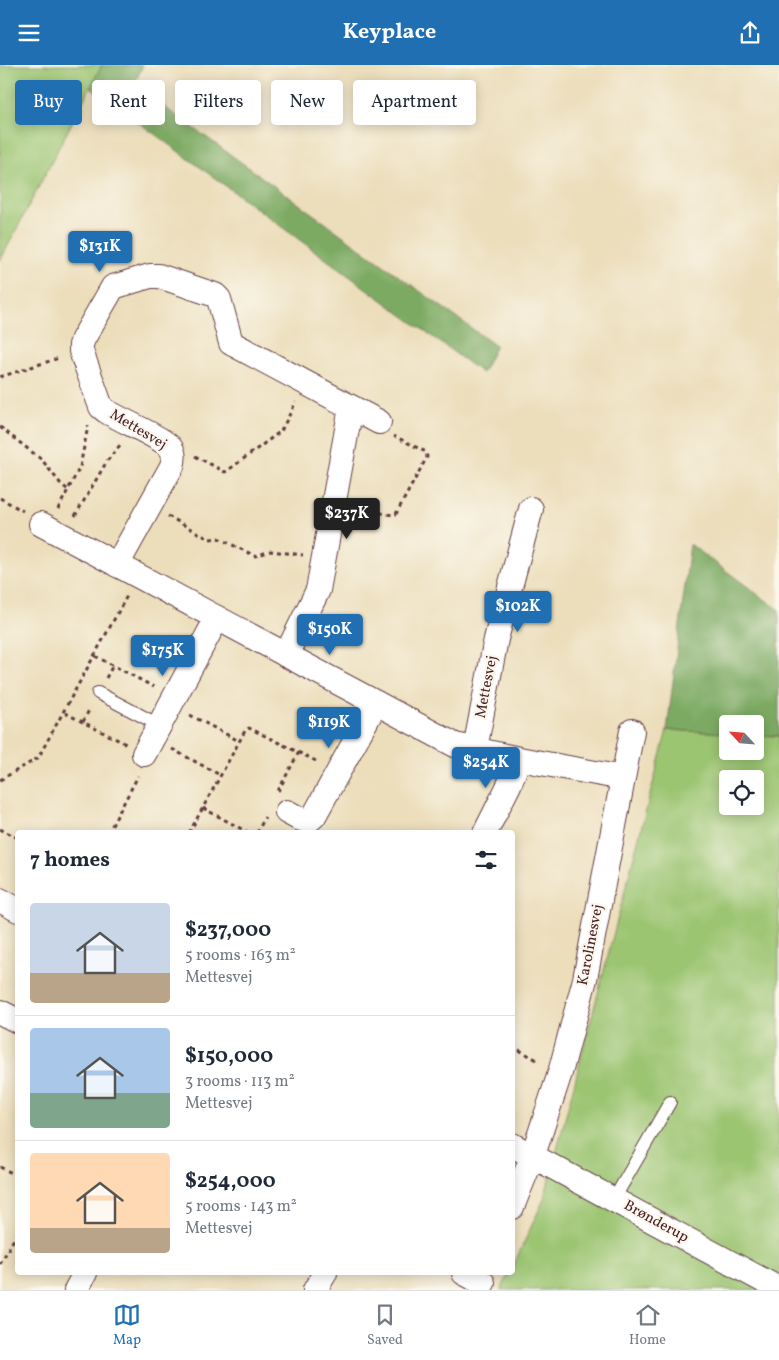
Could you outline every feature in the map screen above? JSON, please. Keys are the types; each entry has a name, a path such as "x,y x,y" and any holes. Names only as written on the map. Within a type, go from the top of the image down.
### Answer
{"street":[{"path":"81,351 83,339 113,287 143,277 159,276 215,295 219,299 231,343 379,423"},
{"name":"Mettesvej","path":"81,351 101,407 166,444 173,453 174,460 172,466 150,507 128,570"},
{"path":"286,655 318,590 351,407"},
{"name":"Mettesvej","path":"475,749 496,639 530,509"},
{"path":"51,530 455,745 623,778"},
{"path":"151,739 217,618"},
{"path":"287,812 304,820 311,819 376,703"},
{"name":"Karolinesvej","path":"515,1191 523,1150 560,1073 585,979 632,731"},
{"path":"487,830 519,759"},
{"path":"0,900 15,908"},
{"path":"0,1012 15,1020"},
{"name":"Brønderup","path":"523,1150 779,1289"},
{"path":"76,1290 84,1275"},
{"path":"315,1290 324,1275"}],"lane":[{"path":"98,693 151,739"},
{"path":"614,1199 670,1102"}],"path":[{"path":"0,377 81,351"},
{"path":"173,453 185,451 225,472 227,471 281,431 306,383"},
{"path":"51,530 80,467 90,422 101,407"},
{"path":"333,505 393,515 396,514 401,506 427,454 380,429 379,423"},
{"path":"51,530 92,485 133,426"},
{"path":"0,427 42,460 68,490"},
{"path":"150,507 209,539 218,538 255,556 274,551 324,559"},
{"path":"0,780 36,761 95,656 128,570"},
{"path":"95,656 239,741"},
{"path":"64,713 151,739 220,775"},
{"path":"191,830 239,741 249,728 338,772"},
{"path":"110,830 147,760 151,739"},
{"path":"202,808 243,830"},
{"path":"0,829 15,836"},
{"path":"515,1048 560,1073"},
{"path":"0,1167 15,1174"},
{"path":"0,1264 15,1236"}],"green space":[{"path":"0,65 102,65 94,80 92,80 92,84 82,103 82,80 15,80 15,125 71,125 0,261"},
{"path":"102,65 143,65 136,80 94,80"},
{"path":"165,107 175,115 175,125 189,125 496,346 482,373 142,125 165,125"},
{"path":"690,544 779,610 779,736 764,735 764,715 719,715 719,733 667,730"},
{"path":"667,730 719,733 719,760 764,760 764,735 779,736 779,1290 501,1290 508,1275 515,1275 515,1262 544,1199"}]}
